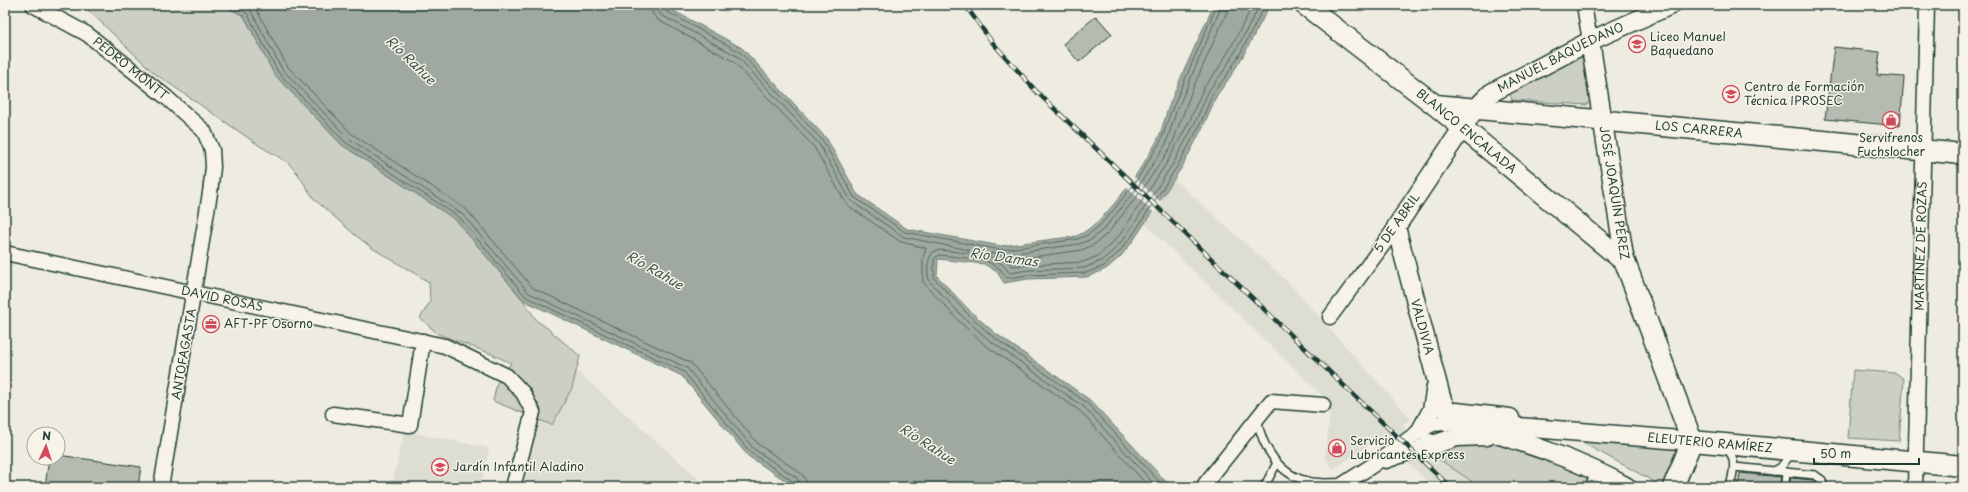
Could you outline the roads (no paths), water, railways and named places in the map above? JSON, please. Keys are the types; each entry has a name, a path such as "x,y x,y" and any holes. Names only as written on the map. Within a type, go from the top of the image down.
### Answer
{"main road":[{"name":"BLANCO ENCALADA","path":"1305,5 1435,104 1625,262"},
{"name":"LOS CARRERA","path":"1435,104 1475,109 1963,154"},
{"name":"JOSÉ JOAQUÍN PÉREZ","path":"1625,262 1692,441"},
{"name":"ELEUTERIO RAMÍREZ","path":"1692,441 1963,466"},
{"path":"1673,487 1692,441"}],"street":[{"name":"PEDRO MONTT","path":"33,5 87,34 166,97 204,131 212,150"},
{"name":"JOSÉ JOAQUÍN PÉREZ","path":"1584,5 1604,121 1625,262"},
{"name":"MANUEL BAQUEDANO","path":"1463,128 1475,109 1491,93 1590,41 1672,5"},
{"name":"MARTÍNEZ DE ROZAS","path":"1915,487 1927,5"},
{"name":"5 DE ABRIL","path":"1330,317 1396,227 1463,128"},
{"name":"ANTOFAGASTA","path":"161,487 195,293 210,193 213,167 212,150"},
{"name":"VALDIVIA","path":"1396,227 1444,405 1448,414 1458,422"},
{"name":"DAVID ROSAS","path":"5,253 445,346 507,376 523,393 533,412 513,487"},
{"path":"333,414 410,425 423,341"},
{"path":"1421,430 1432,410 1435,400 1436,378"},
{"path":"1207,486 1271,401 1323,405"},
{"path":"1444,405 1455,412 1462,414 1574,425 1602,435"},
{"path":"1458,422 1525,442 1594,469 1627,487"},
{"name":"ELEUTERIO RAMÍREZ","path":"1342,485 1373,465 1421,430 1433,424 1458,422 1602,435 1692,441"},
{"name":"ELEUTERIO RAMÍREZ","path":"1373,465 1423,448 1439,433 1458,422"},
{"path":"1423,448 1445,440 1469,436 1493,436 1525,442"}],"lane":[{"path":"1257,418 1265,446 1277,463 1293,475 1302,479 1342,485"},
{"path":"1722,444 1732,454 1734,466 1730,487"},
{"path":"1774,471 1780,468 1794,450"},
{"path":"1264,487 1277,463"},
{"path":"1734,466 1753,471 1774,471 1815,475 1822,480 1823,487"},
{"path":"1590,487 1594,469"},
{"path":"1785,483 1786,472"}],"water":[{"path":"222,5 663,5 742,48 827,139 857,194 907,229 1001,246 1077,236 1100,219 1133,180 1157,141 1170,103 1214,5 1270,5 1243,56 1217,95 1202,129 1182,167 1133,241 1121,256 1106,269 1087,277 1028,279 1004,283 997,272 984,264 938,259 937,276 970,311 995,333 1090,400 1171,487 795,487 748,456 682,376 523,300 456,220 342,145 274,74 244,16"}],"railway":[{"path":"965,5 992,42 1036,91 1450,487"}],"place":[{"name":"Liceo Manuel Baquedano","path":"1637,44"},
{"name":"Centro de Formación Técnica IPROSEC","path":"1731,94"},
{"name":"Servifrenos Fuchslocher","path":"1891,120"},
{"name":"AFT-PF Osorno","path":"211,324"},
{"name":"Servicio Lubricantes Express","path":"1337,448"},
{"name":"Jardín Infantil Aladino","path":"440,467"}],"water label":[{"name":"Río Rahue","path":"411,60"},
{"name":"Río Damas","path":"1004,257"},
{"name":"Río Rahue","path":"655,270"},
{"name":"Río Rahue","path":"928,444"}]}
